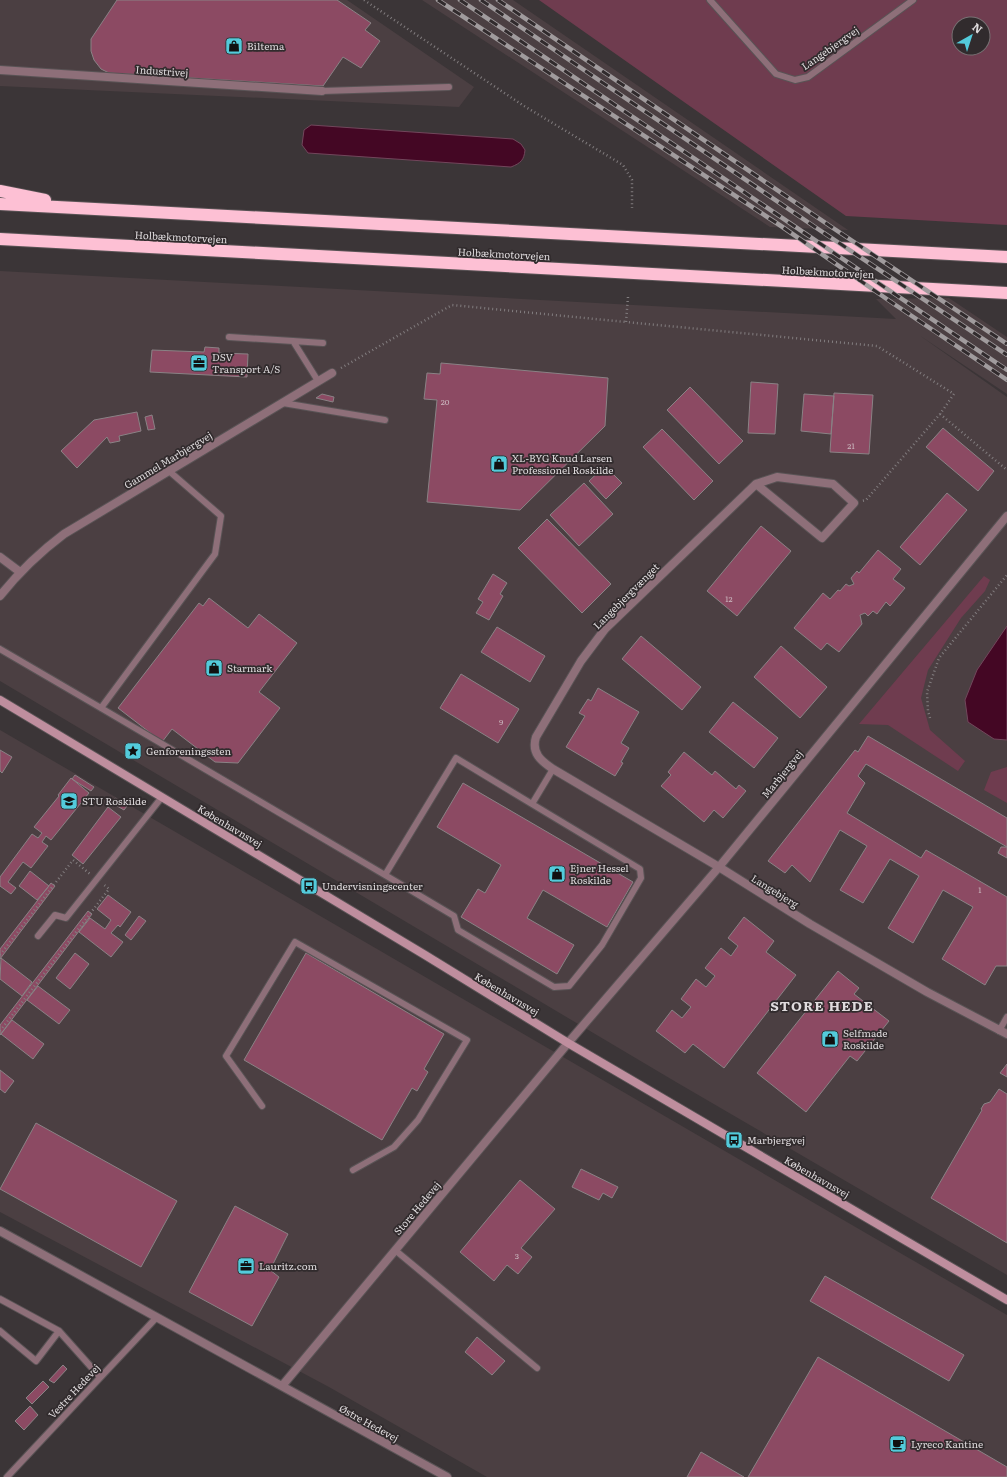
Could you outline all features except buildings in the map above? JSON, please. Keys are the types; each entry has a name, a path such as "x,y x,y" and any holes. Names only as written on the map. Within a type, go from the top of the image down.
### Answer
{"highway":[{"path":"0,191 86,208"},
{"path":"0,204 1007,257"},
{"name":"Holbækmotorvejen","path":"0,240 1007,293"},
{"path":"0,246 56,243"}],"main road":[{"name":"Københavnsvej","path":"0,700 425,955 568,1043 1007,1300"}],"street":[{"name":"Industrivej","path":"0,70 322,91"},
{"name":"Gammel Marbjergvej","path":"0,596 20,572 64,534 332,373"},
{"name":"Langebjergvænget","path":"544,762 539,758 534,750 536,737 581,661 605,629 756,484 777,477 833,484 854,503"},
{"path":"756,484 822,538 854,503"},
{"name":"Marbjergvej","path":"568,1043 718,867 1007,516"},
{"path":"0,557 20,572"},
{"name":"Langebjerg","path":"544,762 553,769 718,867 810,924 927,992 1003,1032"},
{"name":"Store Hedevej","path":"282,1386 568,1043"},
{"path":"0,1231 282,1386"},
{"name":"Østre Hedevej","path":"282,1386 447,1477"}],"lane":[{"name":"Langebjergvej","path":"710,0 776,74 795,80 808,77 913,0"},
{"path":"322,91 449,88"},
{"path":"229,337 323,343"},
{"path":"293,341 318,382"},
{"path":"283,403 385,420"},
{"path":"101,708 215,554 221,516 170,471"},
{"path":"0,649 454,916 458,930 554,987 569,986 602,945 641,878 640,869 456,758 385,875"},
{"path":"532,804 553,769"},
{"path":"38,936 55,915 66,918 162,797"},
{"path":"262,1106 226,1056 295,942 467,1040 418,1120 394,1147 353,1170"},
{"name":"Langebjerg","path":"1003,1032 1007,1017"},
{"path":"395,1250 537,1368"},
{"path":"0,1298 59,1331 100,1377"},
{"name":"Vestre Hedevej","path":"7,1477 156,1318"},
{"path":"0,1331 36,1361 59,1331"}],"path":[{"path":"364,0 524,106 623,165 632,180 632,208"},
{"path":"626,322 628,297"},
{"path":"332,373 452,305 877,346 954,394 940,414 866,500 854,503"},
{"path":"940,414 1007,470"},
{"path":"930,718 927,692 939,658 1007,574"},
{"path":"0,954 73,860 109,889 0,1031"}],"shaded area":[{"path":"0,0 347,0 474,87 459,107 0,86"},
{"path":"422,0 513,0 848,230 770,227"},
{"path":"539,0 1007,0 1007,225 846,216"},
{"path":"311,125 513,139 521,144 525,150 521,161 511,167 308,153 302,145 304,130"},
{"path":"0,271 896,319 876,299 949,298 1007,337 1007,394 919,335 1007,397 1007,1275 676,1082 0,681"},
{"path":"984,576 990,580 985,591 961,618 928,670 921,698 930,730 965,761 958,771 888,725 859,724"},
{"path":"1007,626 1007,740 994,739 968,722 965,700 977,670"},
{"path":"0,730 1007,1315 1007,1477 487,1477 329,1387 0,1212"},
{"path":"1007,767 1007,803 984,790 991,772"}],"railway":[{"path":"438,0 781,226 1007,380"},
{"path":"460,0 1007,370"},
{"path":"481,0 815,227 1007,355"},
{"path":"498,0 833,228 1007,344"}],"place":[{"name":"Biltema","path":"234,46"},
{"name":"DSV Transport A/S","path":"199,363"},
{"name":"XL-BYG Knud Larsen Professionel Roskilde","path":"499,464"},
{"name":"Starmark","path":"214,668"},
{"name":"Genforeningssten","path":"133,751"},
{"name":"STU Roskilde","path":"69,801"},
{"name":"Ejner Hessel Roskilde","path":"557,874"},
{"name":"Undervisningscenter","path":"309,886"},
{"name":"Selfmade Roskilde","path":"830,1039"},
{"name":"Marbjergvej","path":"734,1140"},
{"name":"Lauritz.com","path":"246,1266"},
{"name":"Lyreco Kantine","path":"898,1444"}],"district":[{"name":"STORE HEDE","path":"822,1006"}]}
